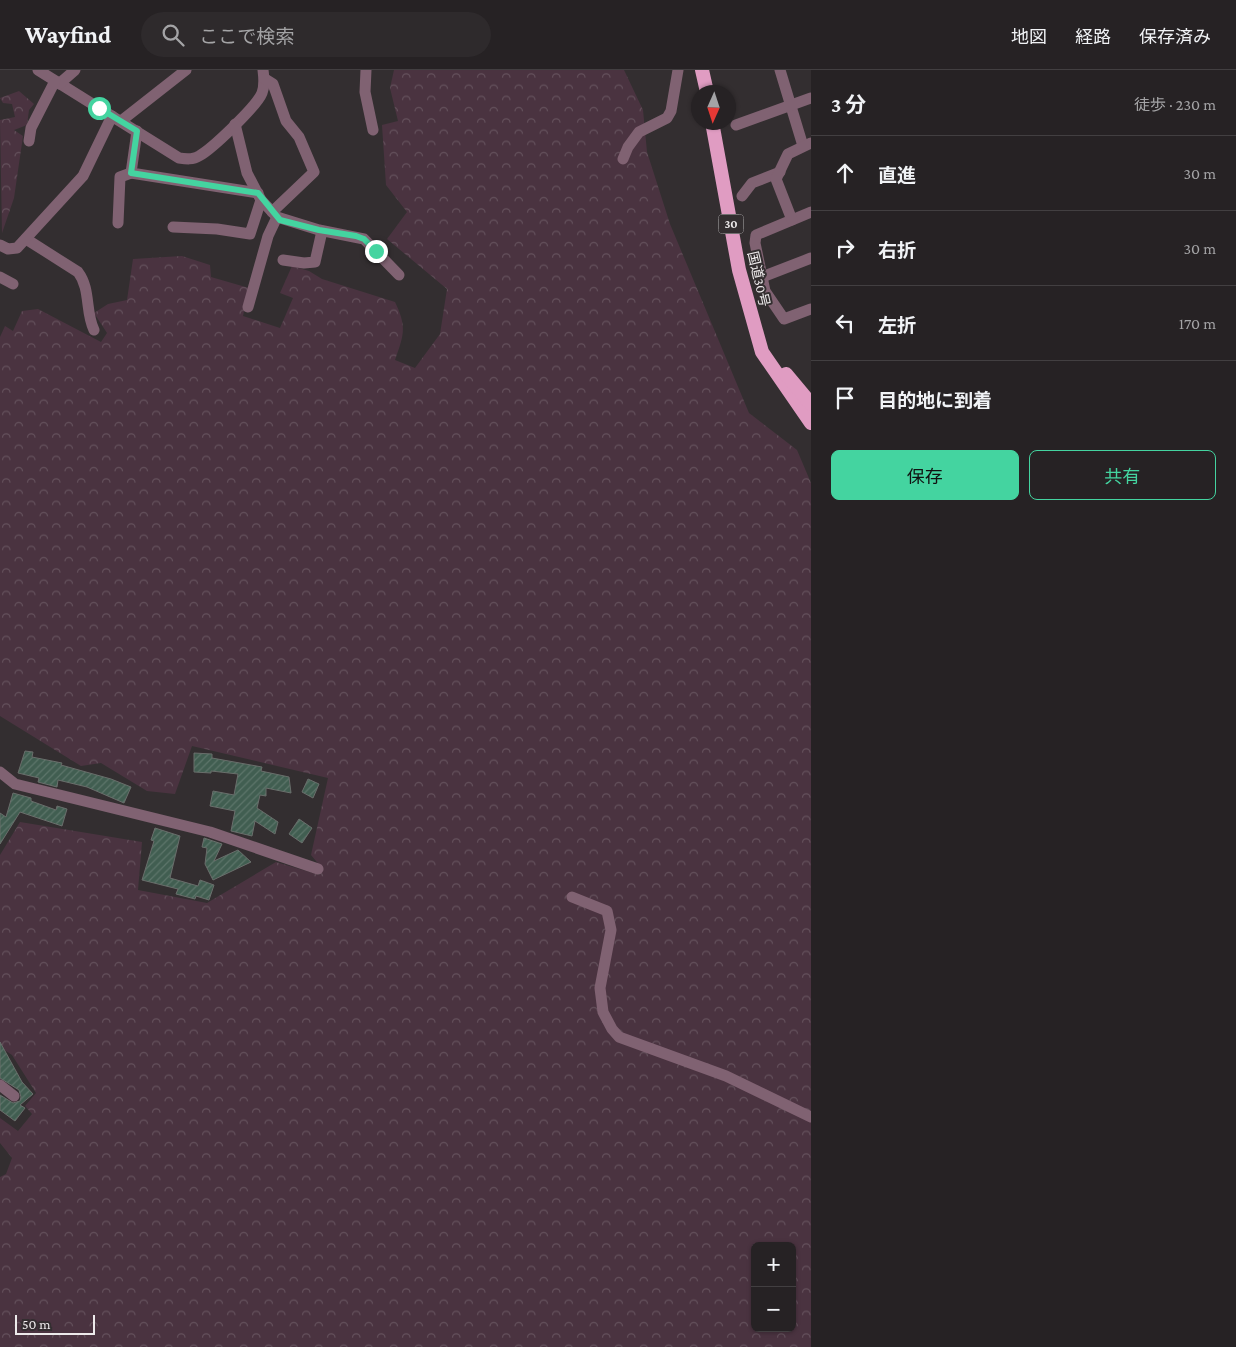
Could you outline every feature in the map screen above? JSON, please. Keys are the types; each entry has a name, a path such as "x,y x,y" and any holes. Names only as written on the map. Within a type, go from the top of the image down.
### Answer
{"highway":[{"path":"702,70 705,85"},
{"name":"国道30号","path":"713,130 739,270 762,352 811,423"},
{"name":"国道30号","path":"754,325 785,373 811,404"}],"street":[{"path":"38,70 180,158 186,159 199,156 255,106 263,92 264,74"},
{"path":"29,141 31,128 57,82 75,70"},
{"path":"0,245 8,249 17,248 83,176 116,118 186,70"},
{"path":"366,70 365,92 373,130"},
{"path":"623,159 628,147 639,132 667,118 671,111 678,70"},
{"path":"780,70 791,106 807,145 788,154 776,179 792,220"},
{"path":"248,307 275,215 314,172 299,137 286,121 273,84 264,74"},
{"path":"736,125 811,98"},
{"path":"235,124 247,173 260,197 275,215 322,231 364,239 399,275"},
{"path":"131,173 137,131"},
{"path":"742,196 752,183 780,172"},
{"path":"118,223 120,177 131,173 260,197"},
{"path":"173,227 217,229 250,234 260,197"},
{"path":"811,212 756,235 755,243 764,291 784,319 811,309"},
{"path":"283,260 304,263 315,262 322,231"},
{"path":"26,239 78,272 84,280 91,324 94,330"},
{"path":"762,277 811,258"},
{"path":"0,278 13,284"},
{"path":"0,772 15,784 210,832 318,870"},
{"path":"572,897 607,911 611,930 600,988 603,1012 612,1029 620,1037 726,1076 811,1118"},
{"path":"0,1085 14,1096"}],"green space":[{"path":"394,70 624,70 643,110 647,152 670,224 749,413 797,450 811,483 811,1347 0,1347 0,1177 6,1174 12,1158 0,1143 0,1118 18,1131 32,1114 25,1106 36,1093 12,1055 0,1047 0,855 20,822 142,842 138,890 207,903 276,862 320,875 321,867 311,855 328,778 192,746 175,794 147,791 101,763 81,766 0,716 0,337 5,326 13,331 22,311 38,309 101,342 107,333 94,313 108,304 127,300 133,259 182,256 210,265 211,277 249,288 243,316 280,328 293,298 280,293 292,266 309,271 322,279 395,302 403,324 403,331 395,360 415,368 440,334 447,289 387,239 407,212 386,185 382,125 398,121 390,88"},
{"path":"19,91 34,104 29,110 27,125 14,130 23,136 14,198 2,233 0,120 15,117 12,104 3,103 0,98"}],"building":[{"path":"25,751 33,752 32,757 62,763 61,765 111,779 131,787 124,803 87,787 58,780 57,787 38,782 39,778 18,773"},
{"path":"194,753 212,754 212,758 262,767 261,771 289,777 291,793 266,788 266,796 260,795 257,808 278,822 275,834 255,821 252,836 231,831 235,811 210,806 213,791 234,795 238,774 211,771 211,773 194,772"},
{"path":"308,779 319,784 313,798 302,792"},
{"path":"13,793 31,798 31,801 56,810 57,806 67,809 62,826 20,812 0,844 0,813 6,817"},
{"path":"299,819 312,828 302,843 289,834"},
{"path":"155,828 180,836 170,878 198,886 200,880 214,885 209,900 196,896 195,899 176,894 178,889 142,880 154,841 151,840"},
{"path":"204,838 222,844 214,861 238,850 251,862 213,880 205,864 207,848 202,847"},
{"path":"0,1042 22,1082 33,1094 20,1105 25,1108 15,1121 0,1110 0,1095 13,1103 20,1101 21,1097 19,1090 0,1078"}],"route":[{"path":"99,108 137,131 131,173 258,193 261,200 280,220 319,230 356,236 364,239 376,251"}]}
